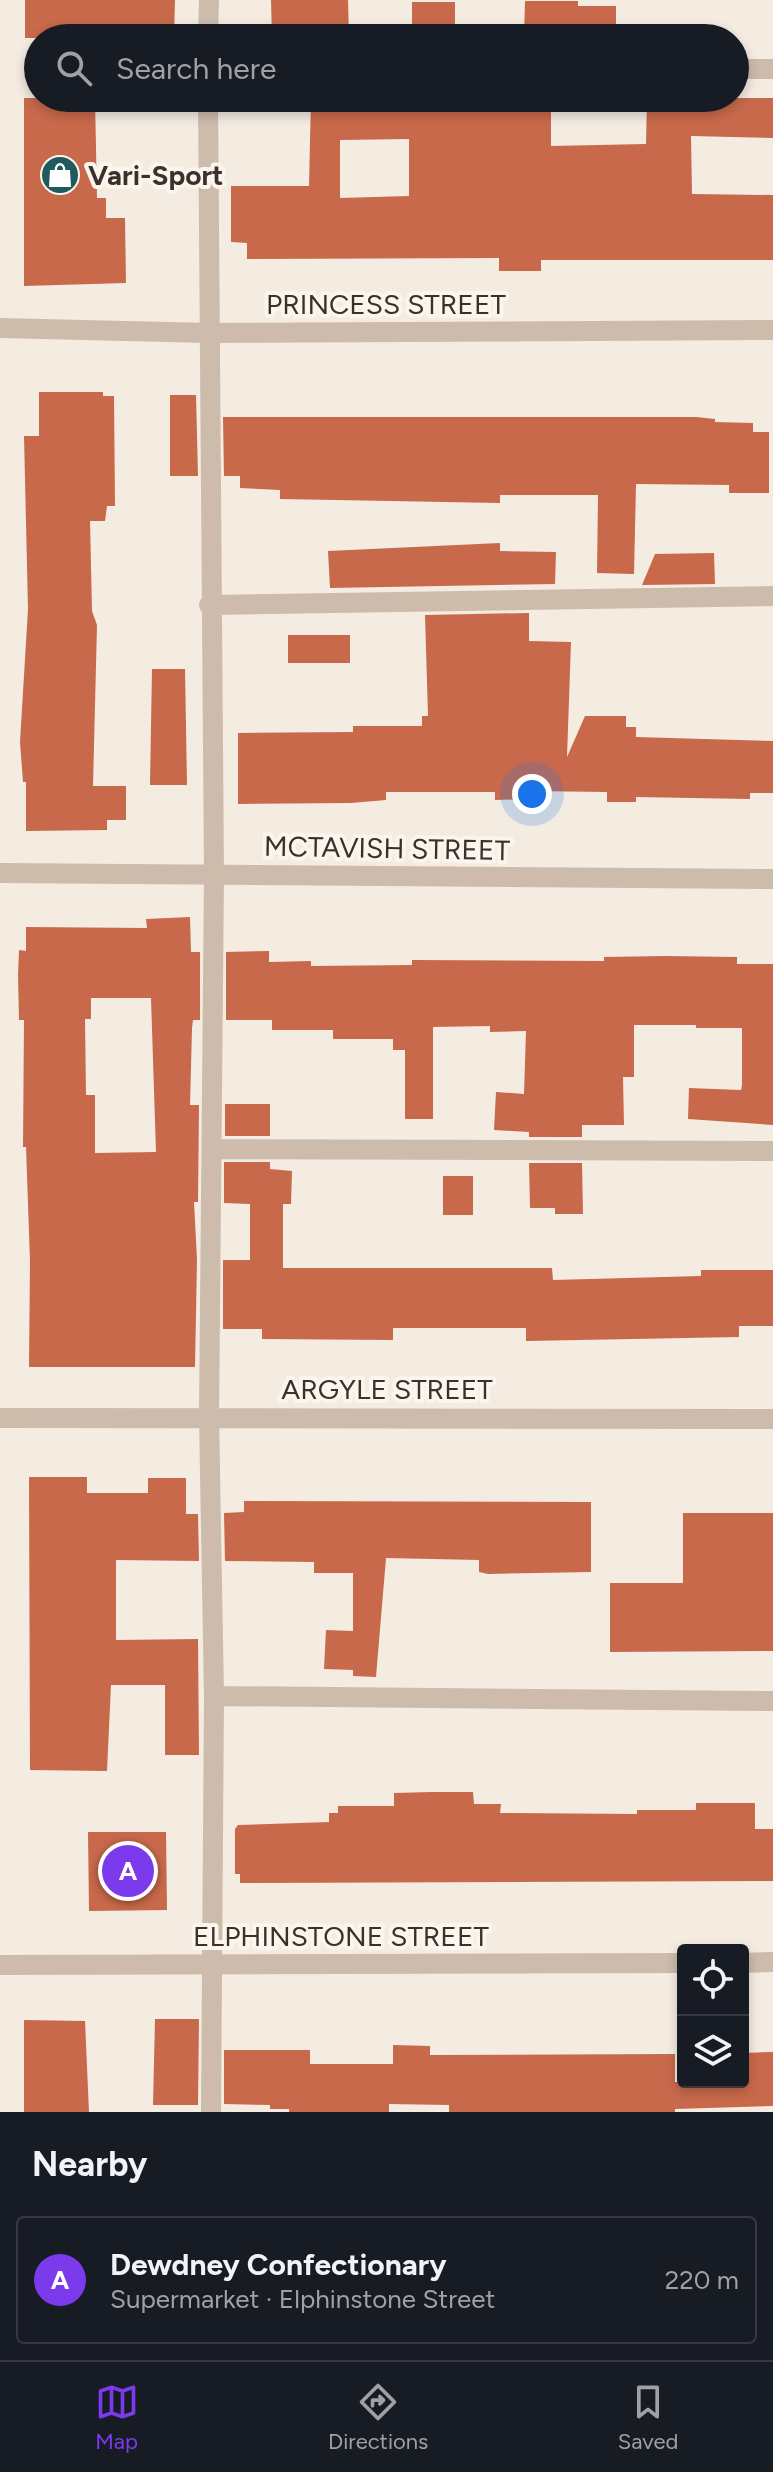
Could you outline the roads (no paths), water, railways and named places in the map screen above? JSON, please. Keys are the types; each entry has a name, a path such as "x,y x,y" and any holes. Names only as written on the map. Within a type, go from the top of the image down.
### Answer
{"street":[{"path":"208,24 209,0"},
{"path":"749,69 773,69"},
{"path":"208,112 209,605 214,875 209,1416 214,1696 211,2112"},
{"name":"PRINCESS STREET","path":"0,328 209,333 773,330"},
{"path":"209,605 773,596"},
{"name":"MCTAVISH STREET","path":"0,873 773,879"},
{"path":"212,1149 773,1151"},
{"name":"ARGYLE STREET","path":"0,1418 773,1419"},
{"path":"214,1696 773,1701"},
{"path":"749,1963 773,1962"},
{"name":"ELPHINSTONE STREET","path":"0,1965 677,1963"}],"place":[{"name":"Vari-Sport","path":"60,175"},
{"name":"Dewdney Confectionary","path":"128,1871"}]}
